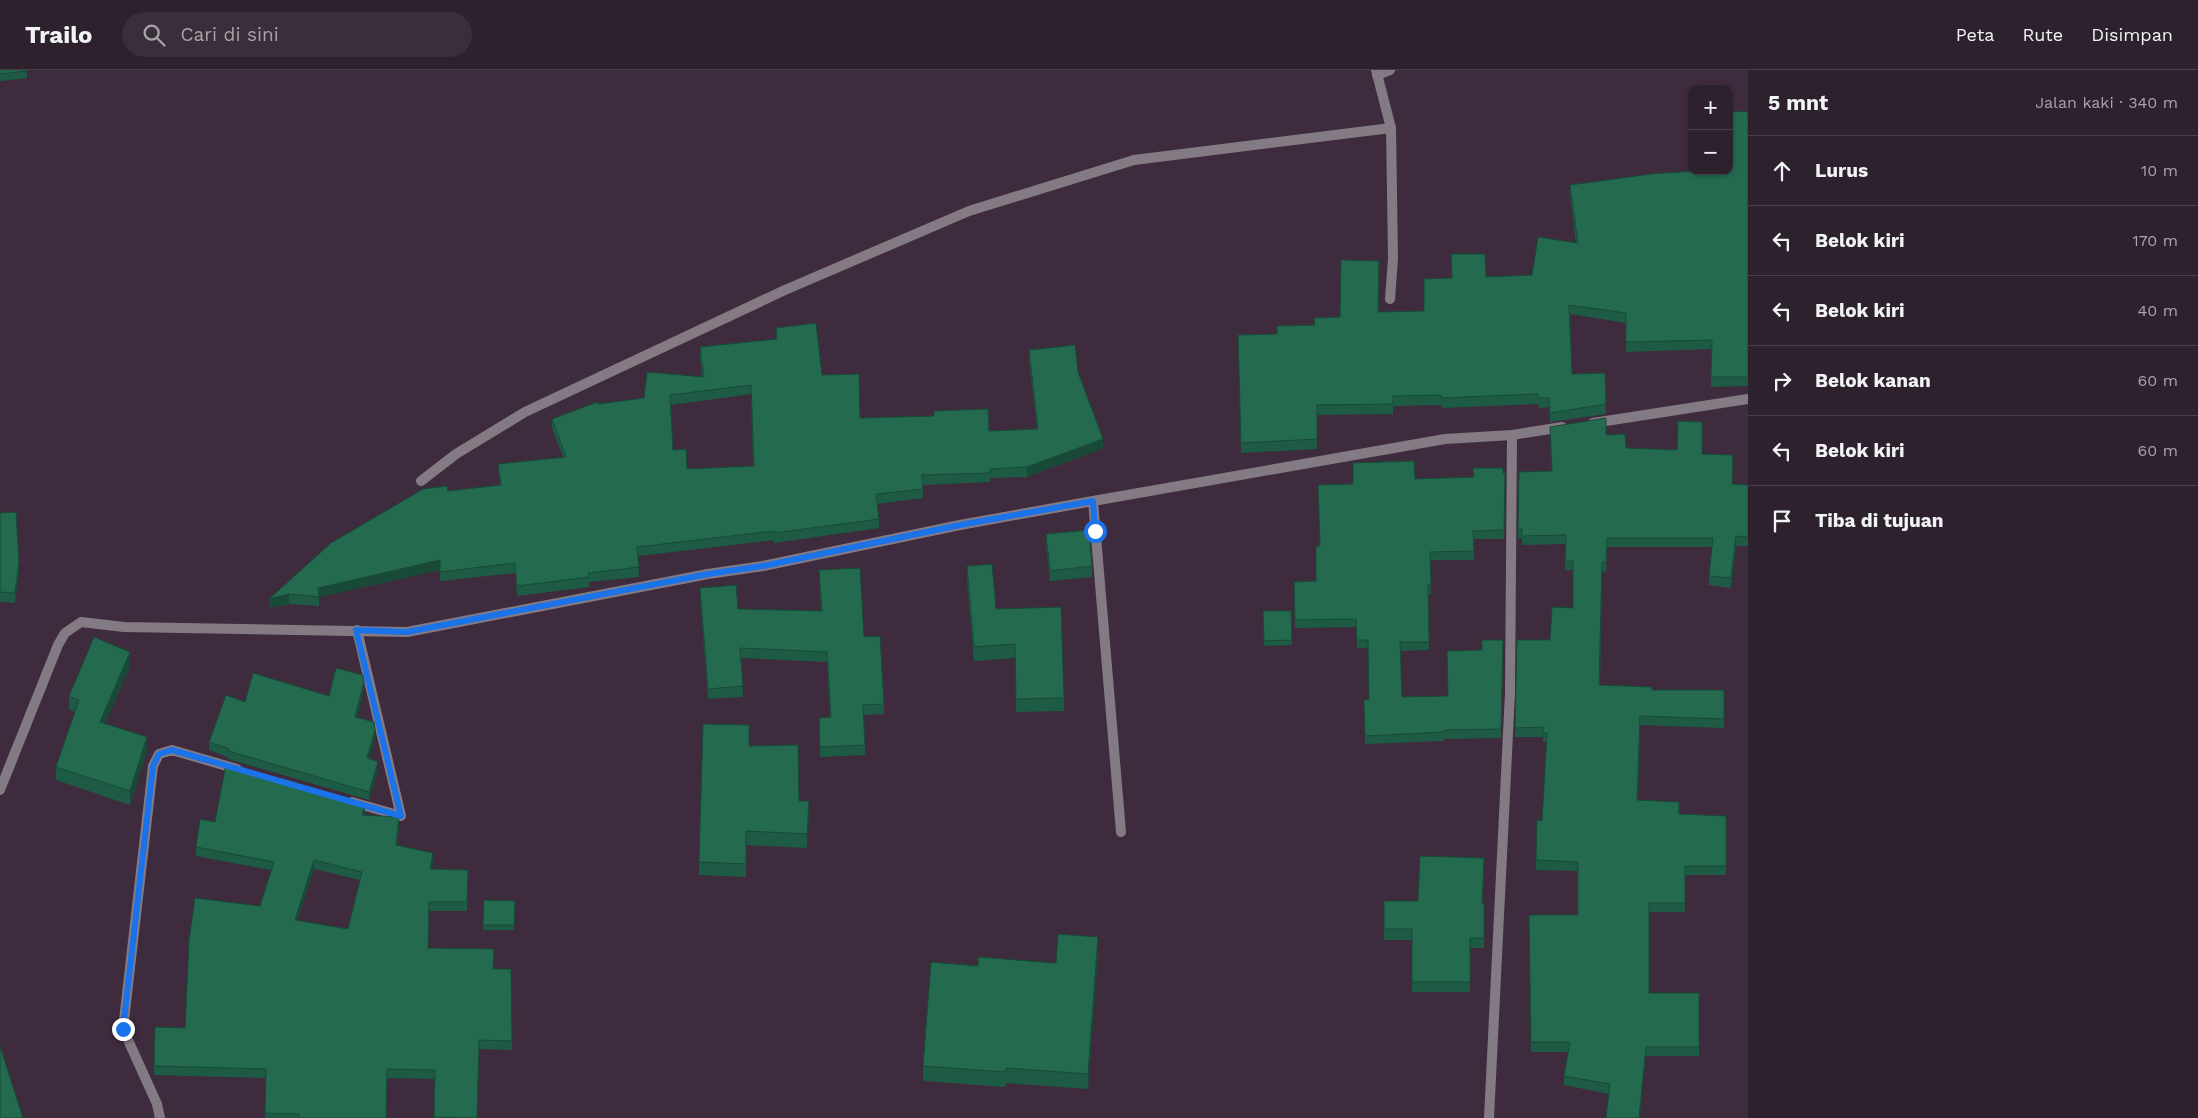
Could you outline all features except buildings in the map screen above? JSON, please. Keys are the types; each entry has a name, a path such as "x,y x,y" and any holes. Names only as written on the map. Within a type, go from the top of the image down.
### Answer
{"street":[{"path":"1390,70 1376,73 1391,128 1393,259 1390,299"},
{"path":"421,481 456,454 525,412 785,290 969,211 1134,160 1391,128"},
{"path":"0,790 58,645 65,633 81,622 124,627 407,632 708,574 763,566 960,525 1444,439 1512,435 1748,399"},
{"path":"1489,1118 1510,693 1512,435"},
{"path":"1093,501 1121,832"},
{"path":"344,800 401,816 356,630"},
{"path":"160,1118 158,1104 123,1029 153,766 159,754 172,750 249,772"}],"route":[{"path":"123,1029 153,766 159,754 172,750 401,816 356,630 407,632 708,574 763,566 960,525 1093,501 1095,531"}]}
